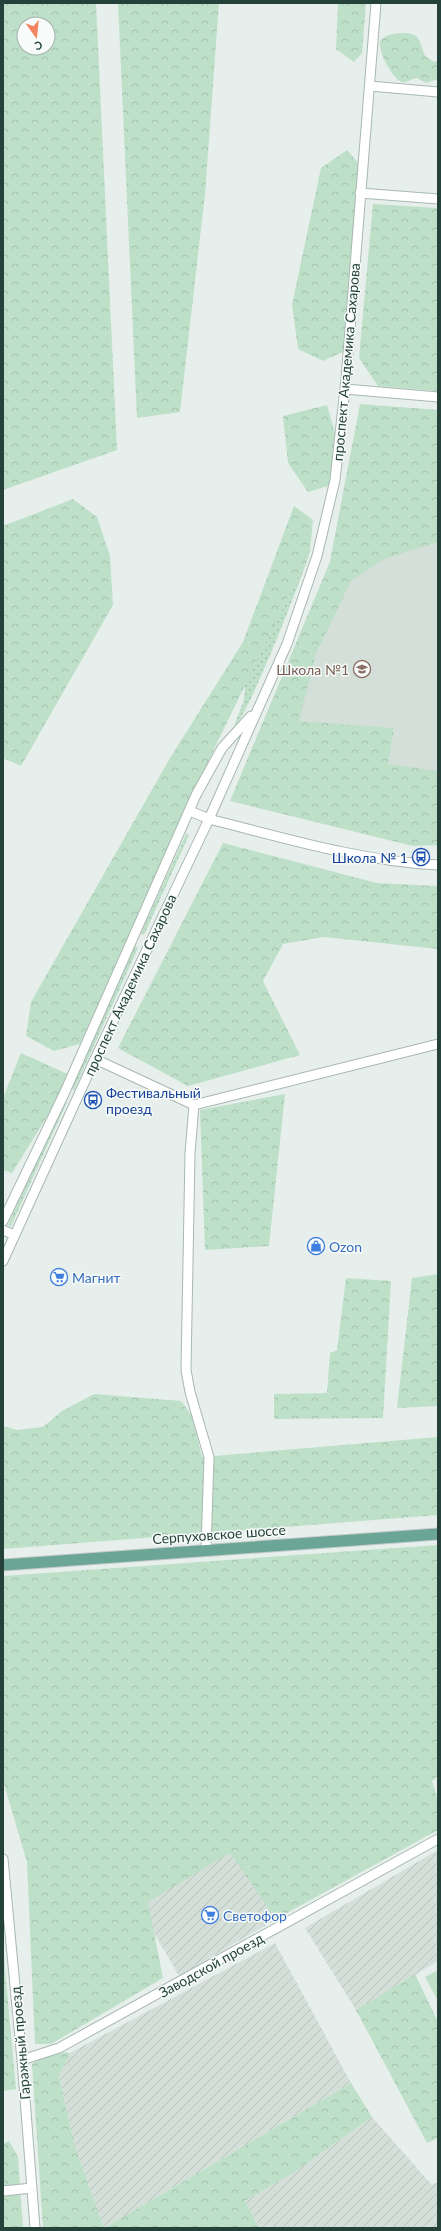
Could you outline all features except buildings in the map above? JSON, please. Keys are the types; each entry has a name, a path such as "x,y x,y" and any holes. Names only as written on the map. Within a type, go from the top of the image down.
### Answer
{"main road":[{"name":"Серпуховское шоссе","path":"3,1564 438,1534"}],"street":[{"name":"проспект Академика Сахарова","path":"3,1261 95,1059 209,819 286,644 317,556 335,480 345,388 376,3"},
{"path":"370,86 438,92"},
{"path":"360,193 438,199"},
{"path":"345,388 438,396"},
{"name":"проспект Академика Сахарова","path":"3,1221 64,1094 206,775 222,748 257,709"},
{"path":"190,811 209,819 349,854 404,863 438,865"},
{"path":"134,937 149,944"},
{"path":"95,1059 194,1105 438,1044"},
{"path":"64,1094 78,1098"},
{"path":"194,1105 190,1153 186,1370 190,1392 209,1457 206,1550"},
{"path":"3,1230 14,1235"},
{"name":"Заводской проезд","path":"22,2060 59,2048 438,1840"},
{"name":"Гаражный проезд","path":"3,1858 22,2060 35,2228"},
{"path":"3,2191 32,2188"}],"shaded area":[{"name":"Школа №1","path":"351,451 438,458 438,803 240,777 330,562"},
{"path":"231,1843 276,1919 179,1976 135,1900"},
{"path":"438,1850 438,1961 356,2010 305,1928"},
{"path":"275,1943 351,2083 104,2228 75,2147 59,2076 70,2053"},
{"path":"372,2117 432,2185 438,2182 438,2228 259,2228 245,2201 296,2171"}],"green space":[{"path":"3,3 96,3 117,450 3,490"},
{"path":"118,3 219,3 205,194 180,412 137,418"},
{"path":"338,3 366,3 362,53 354,62 336,49"},
{"path":"399,33 412,34 418,38 425,56 434,62 438,61 438,79 426,83 417,78 402,82 394,76 386,63 380,49 380,44 381,40 385,37"},
{"path":"347,150 360,165 345,351 323,361 298,349 292,305 321,168"},
{"path":"373,204 438,208 438,391 378,386 359,358"},
{"path":"360,404 438,410 438,542 384,559 351,581 316,654 299,721 394,728 388,764 438,771 438,845 413,846 230,801 330,562"},
{"path":"327,405 339,447 331,485 308,492 288,463 283,416"},
{"path":"73,499 97,517 110,556 113,605 21,766 3,758 3,526"},
{"path":"294,506 313,520 310,552 215,747 80,1044 54,1051 26,1036 31,1002 170,758 243,642"},
{"path":"310,552 262,674 241,718 234,726 244,700 245,685"},
{"path":"186,834 189,835 144,935 141,933"},
{"path":"223,843 377,883 438,886 438,949 324,937 283,944 263,981 300,1055 188,1086 118,1048"},
{"path":"135,946 138,948 74,1090 71,1088"},
{"path":"21,1053 72,1076 12,1173 3,1170 3,1098"},
{"path":"285,1094 269,1246 205,1250 200,1110"},
{"path":"64,1101 67,1102 11,1226 8,1225"},
{"path":"438,1274 438,1406 397,1408 412,1278"},
{"path":"346,1278 391,1281 383,1418 274,1419 274,1394 327,1393 330,1353 337,1350"},
{"path":"94,1394 181,1401 192,1416 202,1457 438,1437 438,1515 3,1549 3,1426 17,1430 43,1427 62,1411"},
{"path":"438,1545 438,1776 432,1781 438,1800 438,1830 276,1919 230,1853 148,1902 163,1978 51,2044 35,2044 27,1862 3,1781 3,1576"},
{"path":"3,1947 16,2089 3,2091"},
{"path":"438,1970 438,2001 425,1977"},
{"path":"415,1974 438,2022 438,2138 427,2143 356,2010"},
{"path":"52,2051 70,2053 59,2076 75,2147 104,2228 43,2228 32,2064"},
{"path":"351,2083 372,2117 296,2171 245,2201 259,2228 104,2228"},
{"path":"9,2141 18,2157 23,2228 3,2228 3,2144"}],"place":[{"name":"Школа №1","path":"362,669"},
{"name":"Школа № 1","path":"421,857"},
{"name":"Фестивальный проезд","path":"93,1100"},
{"name":"Ozon","path":"316,1246"},
{"name":"Магнит","path":"59,1277"},
{"name":"Светофор","path":"210,1915"}]}
